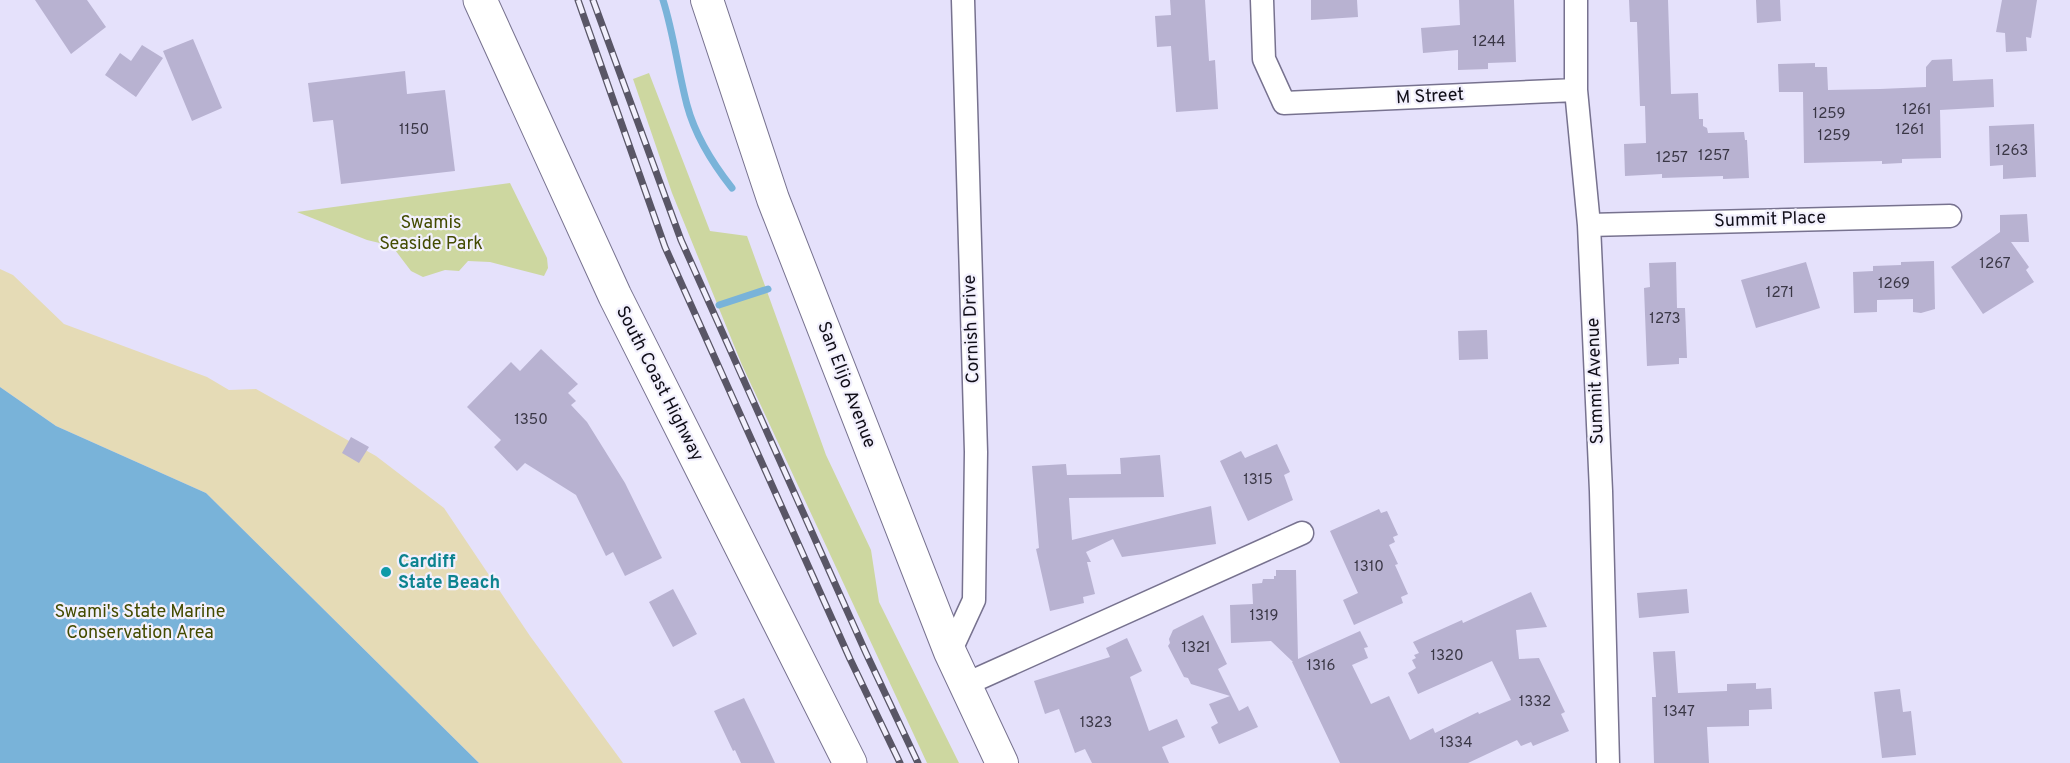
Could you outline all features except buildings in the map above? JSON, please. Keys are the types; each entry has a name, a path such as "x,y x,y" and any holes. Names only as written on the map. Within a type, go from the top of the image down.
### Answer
{"main road":[{"name":"South Coast Highway","path":"480,0 615,296 850,763"},
{"name":"San Elijo Avenue","path":"707,0 773,199 950,652 1002,763"}],"street":[{"name":"Cornish Drive","path":"950,652 974,600 976,452 963,0"},
{"name":"M Street","path":"1262,0 1264,59 1284,103 1576,90"},
{"name":"Summit Avenue","path":"1576,0 1576,90 1589,225 1601,491 1608,763"},
{"name":"Summit Place","path":"1589,225 1950,216"},
{"path":"964,685 1302,533"}],"green space":[{"path":"649,73 710,231 747,236 826,455 871,550 879,602 959,763 927,763 742,365 672,193 633,79"},
{"name":"Swamis Seaside Park","path":"510,183 547,258 548,268 544,276 490,262 468,261 459,271 445,270 423,277 411,271 392,246 367,240 297,212"}],"sand":[{"name":"Cardiff State Beach","path":"0,269 13,275 64,324 207,377 229,390 256,389 376,456 444,508 530,636 623,763 479,763 206,493 56,426 0,387"}],"water":[{"name":"Swami's State Marine Conservation Area","path":"0,387 56,426 206,493 479,763 0,763"}],"waterway":[{"path":"663,0 690,116 705,149 732,188"},
{"path":"719,305 768,289"}],"railway":[{"path":"578,0 665,247 850,659 900,763"},
{"path":"593,0 681,240 866,653 918,763"}],"place":[{"name":"Cardiff State Beach","path":"386,572"}]}
